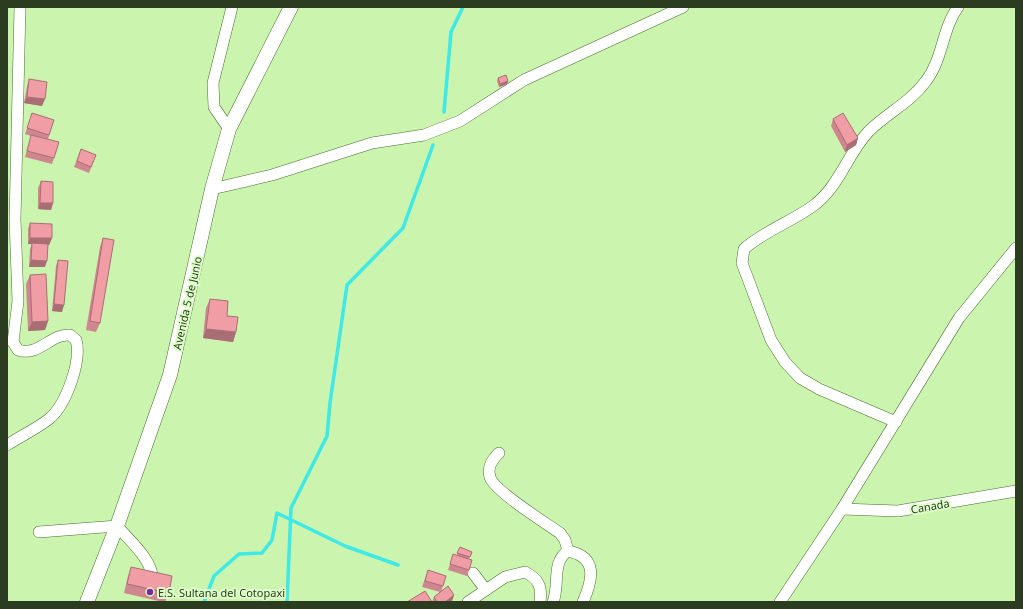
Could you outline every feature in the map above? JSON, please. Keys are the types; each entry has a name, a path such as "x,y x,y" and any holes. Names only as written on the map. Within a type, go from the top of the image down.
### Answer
{"main road":[{"name":"Avenida 5 de Junio","path":"87,602 117,526 170,375 212,189 229,129 291,7"}],"street":[{"path":"7,445 49,418 57,410 71,380 78,359 76,340 70,335 60,337 30,352 18,350 10,343 18,301 12,126 20,7"},
{"path":"229,129 214,107 213,83 232,7"},
{"path":"212,189 272,175 372,143 424,135 460,121 524,80 683,7"},
{"path":"896,422 819,389 800,378 785,362 771,340 742,263 744,249 754,240 813,206 834,185 869,132 914,95 926,81 936,65 951,18 958,7"},
{"path":"780,602 842,509 959,318 1016,248"},
{"path":"499,453 491,460 489,469 490,479 500,489 560,533 565,540 568,552"},
{"name":"Canada","path":"842,509 898,511 1016,491"},
{"path":"39,532 117,526 148,562 153,574 153,582"},
{"path":"553,602 556,595 558,562 562,555 568,552 578,553 585,557 590,566 590,587 583,602"},
{"path":"468,602 505,577 525,572 538,581 542,591 540,602"},
{"path":"473,573 486,590"}],"building":[{"path":"506,75 508,81 500,84 498,78"},
{"path":"29,79 47,82 45,99 27,97"},
{"path":"32,113 54,120 49,135 27,128"},
{"path":"843,113 858,138 847,145 833,119"},
{"path":"31,135 59,142 54,158 27,151"},
{"path":"81,149 96,155 91,167 77,161"},
{"path":"41,181 53,182 53,203 40,203"},
{"path":"30,223 52,224 52,238 30,238"},
{"path":"103,238 114,240 100,323 90,321"},
{"path":"32,243 48,244 47,261 31,260"},
{"path":"58,260 68,261 64,305 54,304"},
{"path":"46,274 48,321 32,322 30,275"},
{"path":"210,299 228,301 227,316 238,317 236,332 206,329"},
{"path":"460,547 472,552 470,557 457,553"},
{"path":"453,554 472,560 469,570 450,564"},
{"path":"131,567 172,576 169,593 127,584"},
{"path":"428,570 446,576 443,586 425,581"},
{"path":"448,586 454,595 445,602 437,602 434,597"},
{"path":"425,591 432,602 407,602"}],"waterway":[{"path":"444,112 451,32 463,7"},
{"path":"287,602 291,508 327,436 330,403 347,285 403,228 433,145"},
{"path":"204,602 214,576 239,554 262,553 272,540 277,513 345,546 398,565"}],"place":[{"name":"E.S. Sultana del Cotopaxi","path":"150,592"}]}
